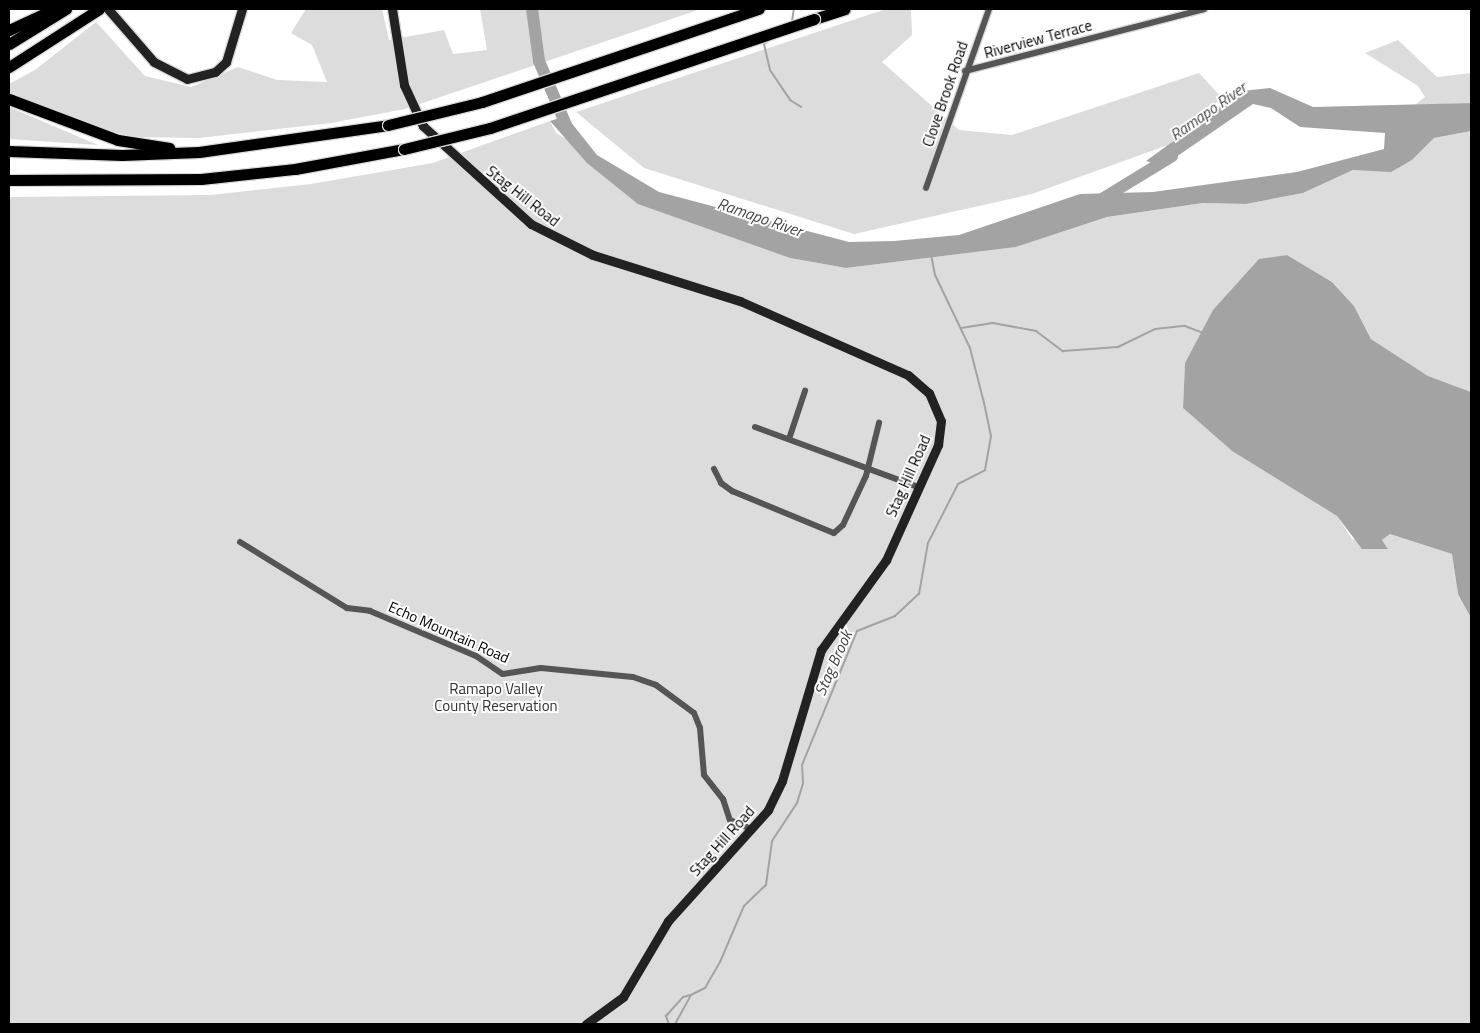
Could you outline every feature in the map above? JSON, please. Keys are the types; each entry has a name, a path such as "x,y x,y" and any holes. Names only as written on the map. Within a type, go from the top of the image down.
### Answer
{"highway":[{"path":"9,30 54,9"},
{"path":"9,44 66,9"},
{"path":"9,67 99,9"},
{"path":"9,151 149,155 266,146 388,125 490,99 759,9"},
{"path":"9,180 201,179 295,169 404,149 514,120 844,9"},
{"path":"9,99 142,145 266,146"}],"street":[{"path":"110,12 154,62 187,78 215,72 226,62 242,9"},
{"name":"Stag Hill Road","path":"392,9 404,85 423,126 531,224 593,255 802,325 922,385 938,410 942,431 886,560 821,650 782,781 753,830 668,921 623,997 586,1024"},
{"name":"Clove Brook Road","path":"926,188 965,72 989,9"},
{"name":"Riverview Terrace","path":"965,72 1204,9"},
{"path":"788,439 805,391"},
{"path":"714,469 721,483 732,491 830,534 843,525 868,467 879,424"},
{"path":"755,428 868,467 918,487"},
{"name":"Echo Mountain Road","path":"240,542 347,608 370,611 476,656 504,674 541,668 633,677 656,685 694,713 700,728 704,775 723,799 730,820 753,830"}],"green space":[{"path":"306,9 382,9 389,40 444,30 453,54 487,50 480,9 701,9 405,109 331,123 199,138 136,137 100,129 9,92 9,84 35,70 96,22 145,76 191,87 238,67 277,80 327,82 312,45 291,33"},
{"path":"886,9 911,9 912,35 882,62 959,130 1012,135 1199,73 1222,98 1168,145 1032,194 854,234 644,168 576,112"},
{"path":"1398,40 1437,77 1471,73 1471,103 1415,105 1425,97 1418,86 1365,53"},
{"path":"9,107 98,145 9,139"},
{"name":"Ramapo Valley County Reservation","path":"550,121 556,133 724,232 790,258 846,268 1016,247 1107,217 1203,203 1246,204 1303,193 1353,170 1391,171 1412,160 1434,138 1471,131 1471,392 1428,376 1371,339 1354,306 1332,282 1287,255 1259,260 1185,363 1183,408 1232,451 1337,516 1352,539 1388,549 1382,540 1390,534 1452,554 1458,594 1471,618 1471,1024 9,1024 9,197 211,195 311,184 433,163"}],"shaded area":[{"path":"1270,88 1313,107 1471,103 1471,131 1434,138 1412,160 1391,172 1353,170 1303,193 1246,204 1203,203 1107,217 1016,247 846,268 790,258 638,204 587,163 550,121 566,116 597,155 659,192 849,242 894,241 959,235 1080,194 1153,192 1297,172 1384,149 1385,133 1300,127 1271,108 1253,104 1163,166 1146,161 1242,91"},
{"path":"1287,255 1332,282 1354,306 1371,339 1428,376 1471,392 1471,618 1458,594 1452,554 1390,534 1382,540 1388,549 1362,549 1337,516 1232,451 1183,408 1185,363 1213,310 1259,259"}],"waterway":[{"name":"Ramapo River","path":"532,9 539,61 569,132"},
{"path":"792,21 794,9"},
{"path":"772,39 764,44 770,70 790,100 801,107"},
{"name":"Ramapo River","path":"1097,202 1172,156"},
{"name":"Stag Brook","path":"675,1024 691,995 705,988 720,962 744,906 766,885 772,841 797,803 803,783 802,765 857,631 895,616 919,594 928,543 958,484 985,470 991,436 983,399 970,348 935,275 931,254"},
{"path":"961,328 993,323 1036,331 1063,351 1118,347 1155,329 1185,326 1203,333"},
{"path":"669,1024 666,1016 683,997 691,995"}]}
